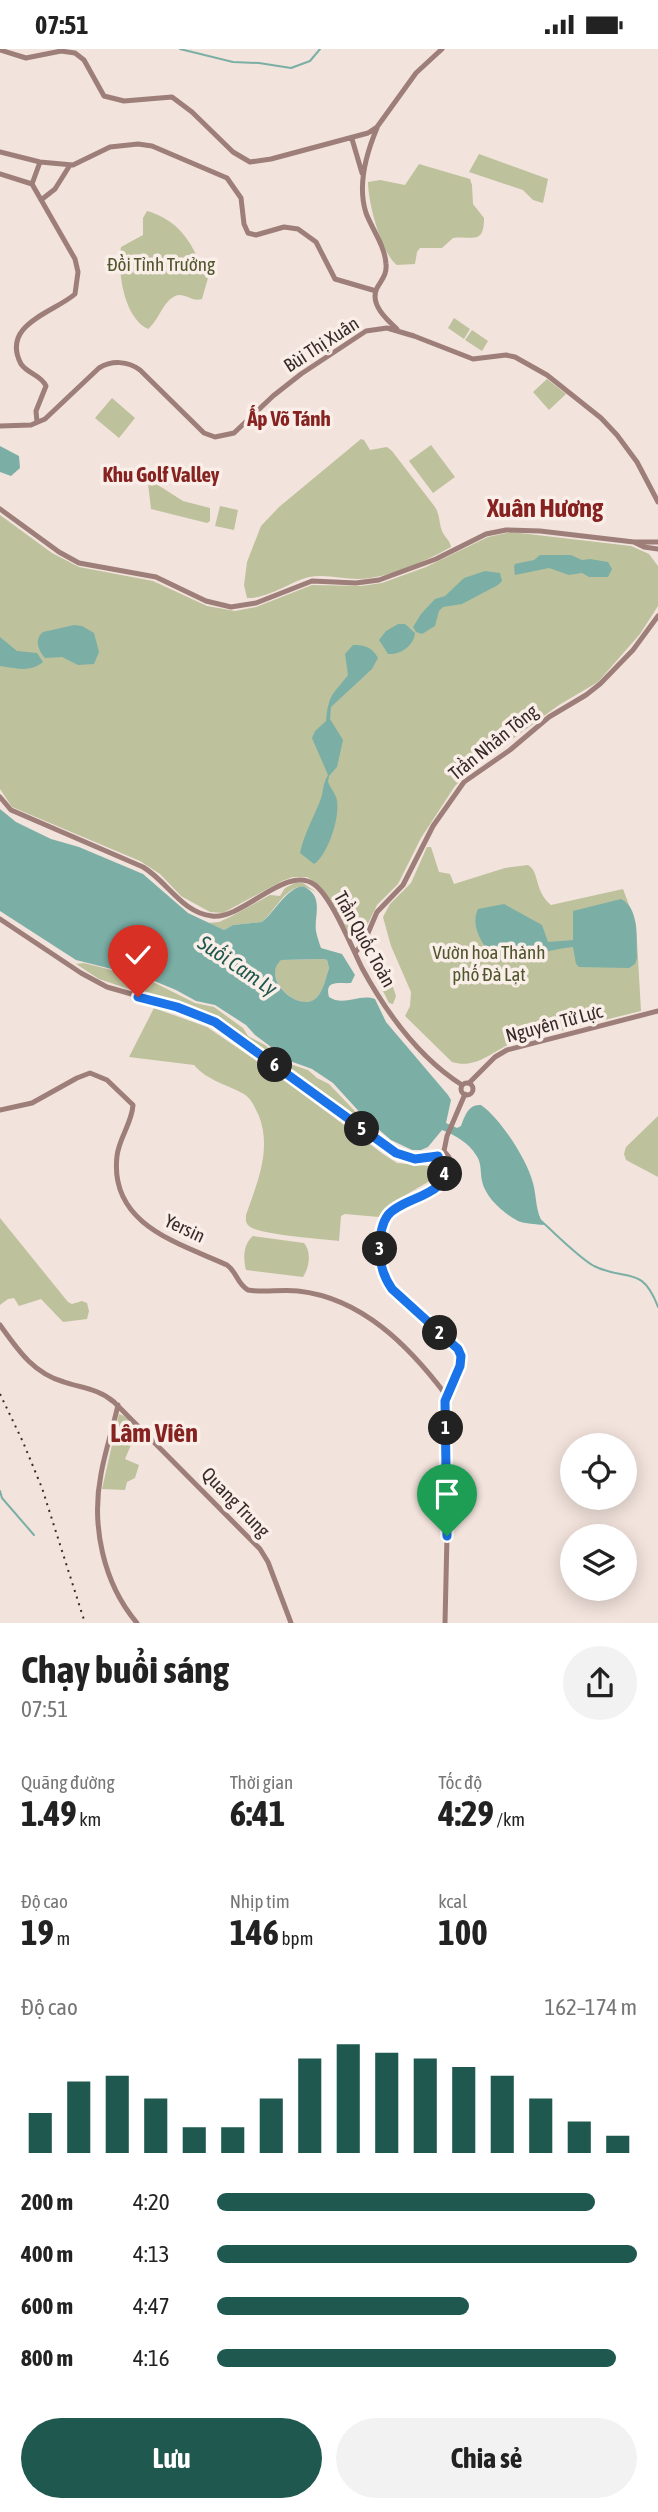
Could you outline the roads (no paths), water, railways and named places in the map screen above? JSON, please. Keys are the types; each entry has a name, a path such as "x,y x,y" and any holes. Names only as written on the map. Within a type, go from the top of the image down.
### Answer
{"main road":[{"path":"363,177 366,157 377,127 416,73 442,49"},
{"path":"0,50 26,58 50,51 69,51 80,56 100,91 110,99 124,101 168,96 176,99 246,161 263,161 352,139 377,127"},
{"path":"352,139 363,177 366,212 386,263 384,278 374,296 380,310 399,331"},
{"path":"0,152 40,162 70,165 110,147 138,144 152,146 223,175 238,193 248,233 256,235 284,227 298,229 316,242 334,279 376,291"},
{"path":"32,184 40,162"},
{"path":"41,200 55,189 70,165"},
{"path":"0,174 32,184 75,259 78,272 75,294 29,323 17,335 16,345 21,364 43,380 46,386 36,411 37,422 0,426"},
{"name":"Bùi Thị Xuân","path":"37,422 56,410 99,368 107,363 121,363 140,370 204,433 215,437 227,436 239,430 287,385 366,331 378,328 399,331 473,359 506,355 515,357 547,375 601,418 617,435 641,469 658,502"},
{"path":"0,509 59,552 79,563 156,577 206,601 231,607 256,603 312,581 356,583 379,580 436,559 486,534 506,530 658,542"},
{"path":"634,542 658,549"},
{"name":"Trần Nhân Tông","path":"355,953 365,940 377,912 403,884 433,826 464,782 510,750 549,717 600,684 633,650 658,616"},
{"name":"Trần Quốc Toản","path":"0,797 11,810 148,870 184,903 208,916 224,915 295,880 310,881 321,892 395,1023 439,1068 466,1084"},
{"path":"0,919 107,987 177,1007 215,1022 396,1153 415,1159 438,1156 444,1151 447,1136 465,1094"},
{"name":"Nguyên Tử Lực","path":"466,1084 495,1057 507,1050 658,1011"},
{"name":"Yersin","path":"0,1109 37,1101 85,1074 102,1076 133,1105 119,1143 116,1166 121,1189 138,1218 162,1236 228,1265 248,1290 304,1292 368,1315 385,1329 446,1395"},
{"path":"466,1084 472,1087 472,1092 465,1094 461,1090 466,1084"},
{"path":"444,1151 449,1157 445,1163 446,1174 440,1185 393,1211 386,1218 381,1235 380,1254 385,1277 392,1289 458,1349 461,1356 460,1366 446,1395 445,1623"},
{"path":"438,1156 440,1161 445,1163"},
{"name":"Quang Trung","path":"0,1325 21,1355 39,1370 61,1382 103,1393 118,1405 260,1549 268,1562 290,1623"},
{"path":"118,1405 101,1473 97,1519 100,1540 113,1584 120,1600 137,1623"}],"water":[{"path":"0,446 19,456 20,468 11,476 0,472"},
{"path":"540,555 571,555 582,560 608,562 612,569 608,577 589,577 582,573 569,575 549,568 515,575 515,564 534,560"},
{"path":"485,571 500,573 502,581 462,604 443,607 439,611 435,626 422,634 416,632 413,627 435,599 445,596 464,578"},
{"path":"398,624 405,624 415,633 414,638 406,649 388,654 379,640 386,631"},
{"path":"74,625 94,633 99,652 94,664 78,665 62,657 45,658 38,645 40,635"},
{"path":"0,637 17,651 37,653 43,662 28,669 0,666"},
{"path":"353,645 368,647 378,658 372,669 331,707 330,719 343,740 337,767 329,776 328,782 336,797 337,813 329,843 314,864 300,853 328,775 312,738 315,731 326,721 330,700 348,675 345,654"},
{"path":"0,809 16,822 51,839 79,847 143,874 188,913 224,930 233,925 262,922 293,890 306,888 313,893 317,903 316,931 321,948 342,954 355,975 351,983 331,985 329,997 340,1001 375,999 386,1022 451,1100 446,1123 457,1128 461,1126 473,1106 481,1105 489,1111 525,1163 544,1225 518,1221 496,1204 484,1187 478,1158 470,1147 457,1137 442,1130 428,1147 421,1150 412,1150 391,1140 364,1117 333,1083 312,1069 290,1061 246,1025 215,1005 196,1001 147,978 76,960 0,911","holes":["281,960 327,960 329,968 322,988 316,998 309,1002 292,998 279,985 275,976"]},
{"path":"621,899 631,909 636,925 637,958 635,964 629,968 579,967 573,947 496,961 487,950 475,923 478,909 504,904 542,925 548,942 573,940 573,911"}],"waterway":[{"path":"180,49 233,62 291,68 310,61 320,49"},
{"name":"Suối Cam Ly","path":"540,1220 594,1266 639,1279 646,1285 658,1307"},
{"path":"0,1491 2,1498 34,1535"}],"railway":[{"path":"0,1394 42,1488 85,1623"}],"district":[{"name":"Ấp Võ Tánh","path":"289,418"},
{"name":"Khu Golf Valley","path":"161,474"},
{"name":"Xuân Hương","path":"545,508"},
{"name":"Lâm Viên","path":"154,1433"}],"park label":[{"name":"Đồi Tỉnh Trưởng","path":"161,264"},
{"name":"Vườn hoa Thành phố Đà Lạt","path":"489,963"}]}
